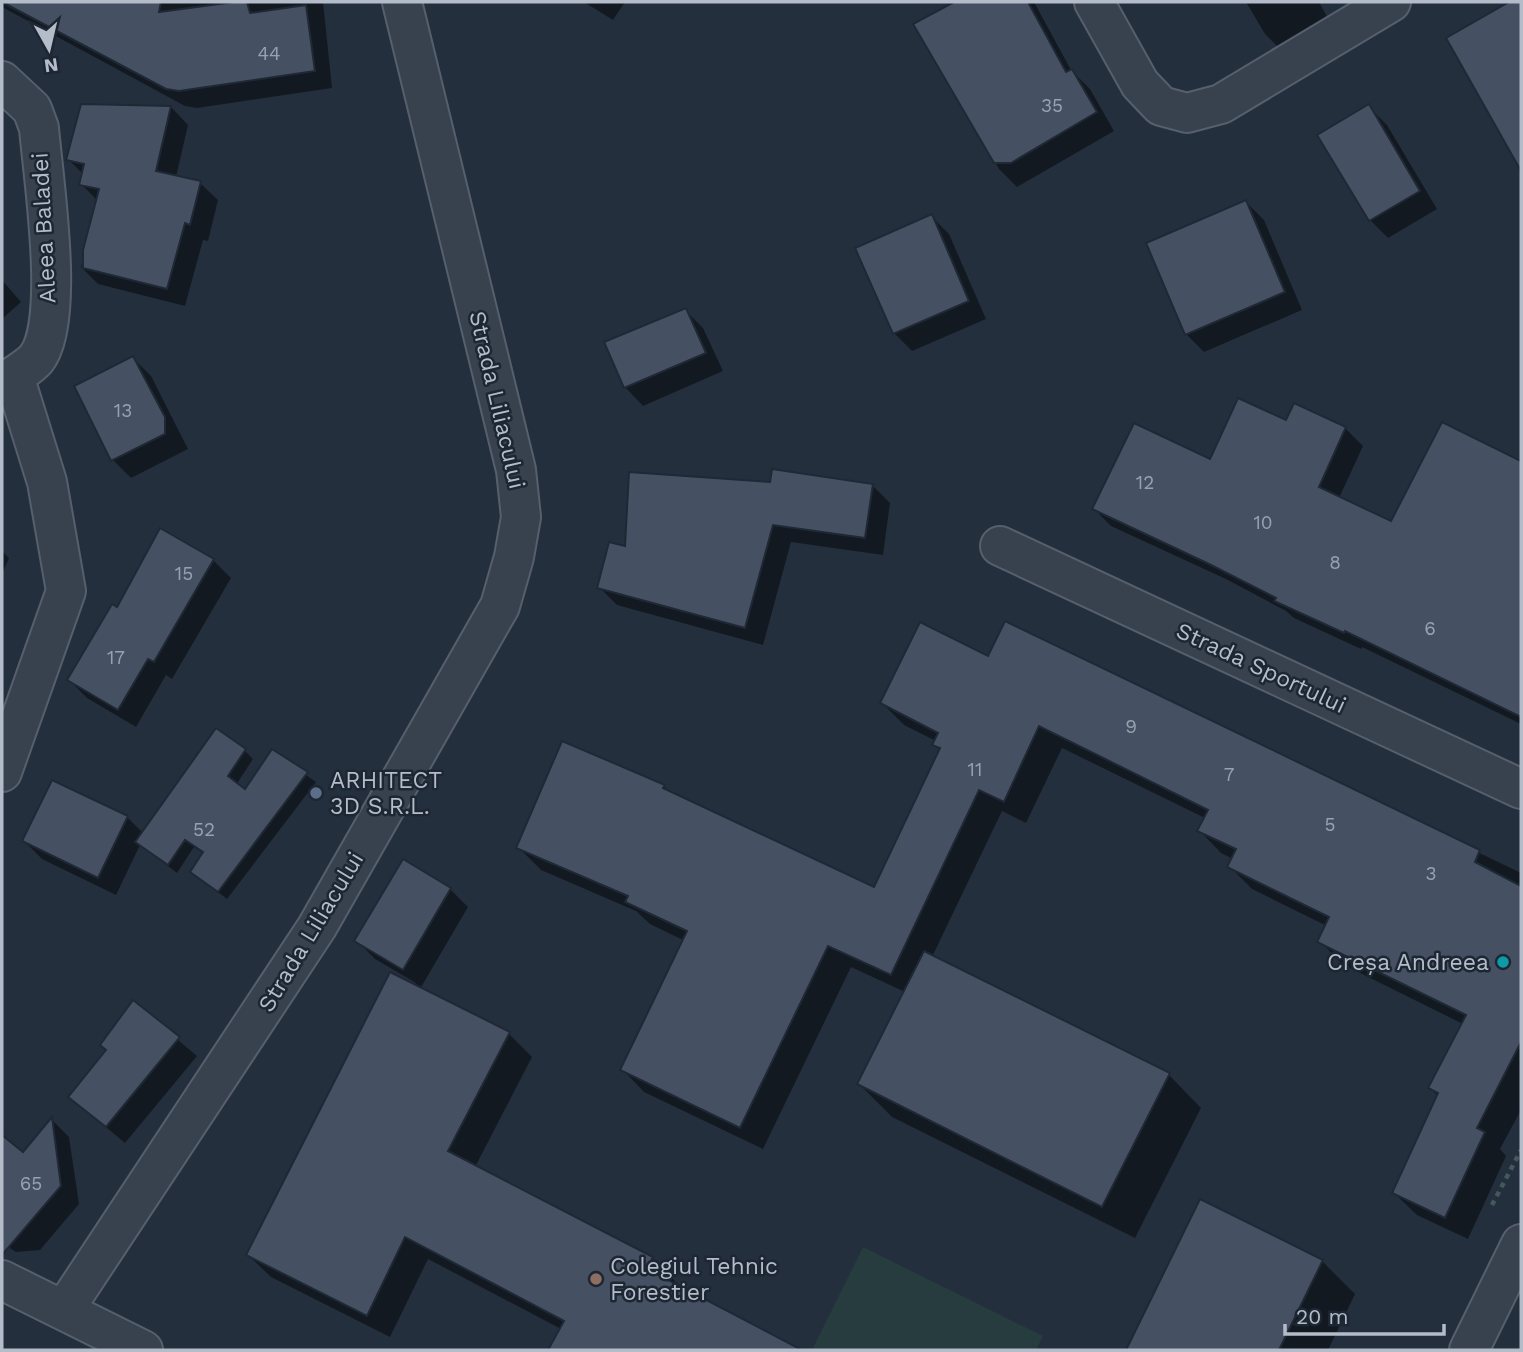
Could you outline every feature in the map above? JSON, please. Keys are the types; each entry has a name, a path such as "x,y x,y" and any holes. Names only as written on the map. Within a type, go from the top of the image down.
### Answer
{"street":[{"name":"Strada Liliacului","path":"64,1310 317,928 500,606 514,557 521,517 516,470 402,2"},
{"path":"1094,2 1140,84 1161,106 1187,113 1222,104 1391,2"},
{"name":"Aleea Baladei","path":"2,81 32,110 38,128 51,258 48,325 37,359 8,374 47,482 66,591 2,772"},
{"name":"Strada Sportului","path":"1000,546 1521,789"},
{"path":"1469,1350 1521,1244"},
{"path":"2,1280 143,1350"}],"green space":[{"path":"863,1247 1043,1336 1036,1350 812,1350"}],"building":[{"path":"2,2 161,2 159,12 247,2 250,13 306,5 315,71 179,91 166,89"},
{"path":"954,2 1028,2 1066,72 1072,69 1097,112 1011,163 994,163 913,24"},
{"path":"1509,2 1521,2 1521,171 1446,38"},
{"path":"81,104 171,106 156,171 201,181 190,225 185,223 167,289 83,268 83,250 99,189 79,185 84,164 66,160"},
{"path":"1369,104 1420,191 1369,221 1317,135"},
{"path":"1246,200 1285,292 1185,335 1146,243"},
{"path":"932,214 969,301 893,334 855,248"},
{"path":"686,308 706,353 624,388 604,342"},
{"path":"133,356 165,417 165,434 111,461 74,386"},
{"path":"1238,398 1286,420 1294,403 1346,427 1319,487 1391,521 1442,422 1521,461 1521,717 1345,631 1344,633 1274,601 1276,598 1209,564 1092,509 1134,423 1210,459"},
{"path":"772,469 873,484 865,538 773,525 745,628 597,588 609,542 625,546 629,472 770,482"},
{"path":"160,528 214,559 154,662 148,659 118,710 67,680 112,604 117,607"},
{"path":"1005,621 1480,850 1475,862 1521,886 1521,1042 1477,1128 1485,1132 1445,1218 1392,1193 1438,1093 1428,1088 1466,1015 1317,942 1329,917 1227,867 1236,849 1197,831 1208,810 1039,726 1004,802 979,790 891,975 828,946 740,1128 620,1070 687,931 625,902 628,896 516,848 562,741 665,785 663,788 874,887 940,748 932,745 938,733 880,703 920,622 988,656"},
{"path":"216,728 246,749 228,776 245,789 272,749 308,772 218,892 190,872 203,852 185,840 168,865 135,842"},
{"path":"52,780 128,816 98,878 22,841"},
{"path":"403,859 451,888 403,970 354,941"},
{"path":"924,951 1170,1073 1102,1207 857,1084"},
{"path":"390,972 510,1032 448,1151 653,1257 647,1269 802,1350 548,1350 564,1321 405,1237 367,1316 246,1255"},
{"path":"133,1000 180,1037 106,1127 68,1097 106,1050 100,1045"},
{"path":"52,1117 61,1186 2,1255 2,1135 23,1152"},
{"path":"1200,1199 1323,1260 1279,1350 1126,1350"}],"place":[{"name":"ARHITECT 3D S.R.L.","path":"316,793"},
{"name":"Creșa Andreea","path":"1503,962"},
{"name":"Colegiul Tehnic Forestier","path":"596,1279"}]}
